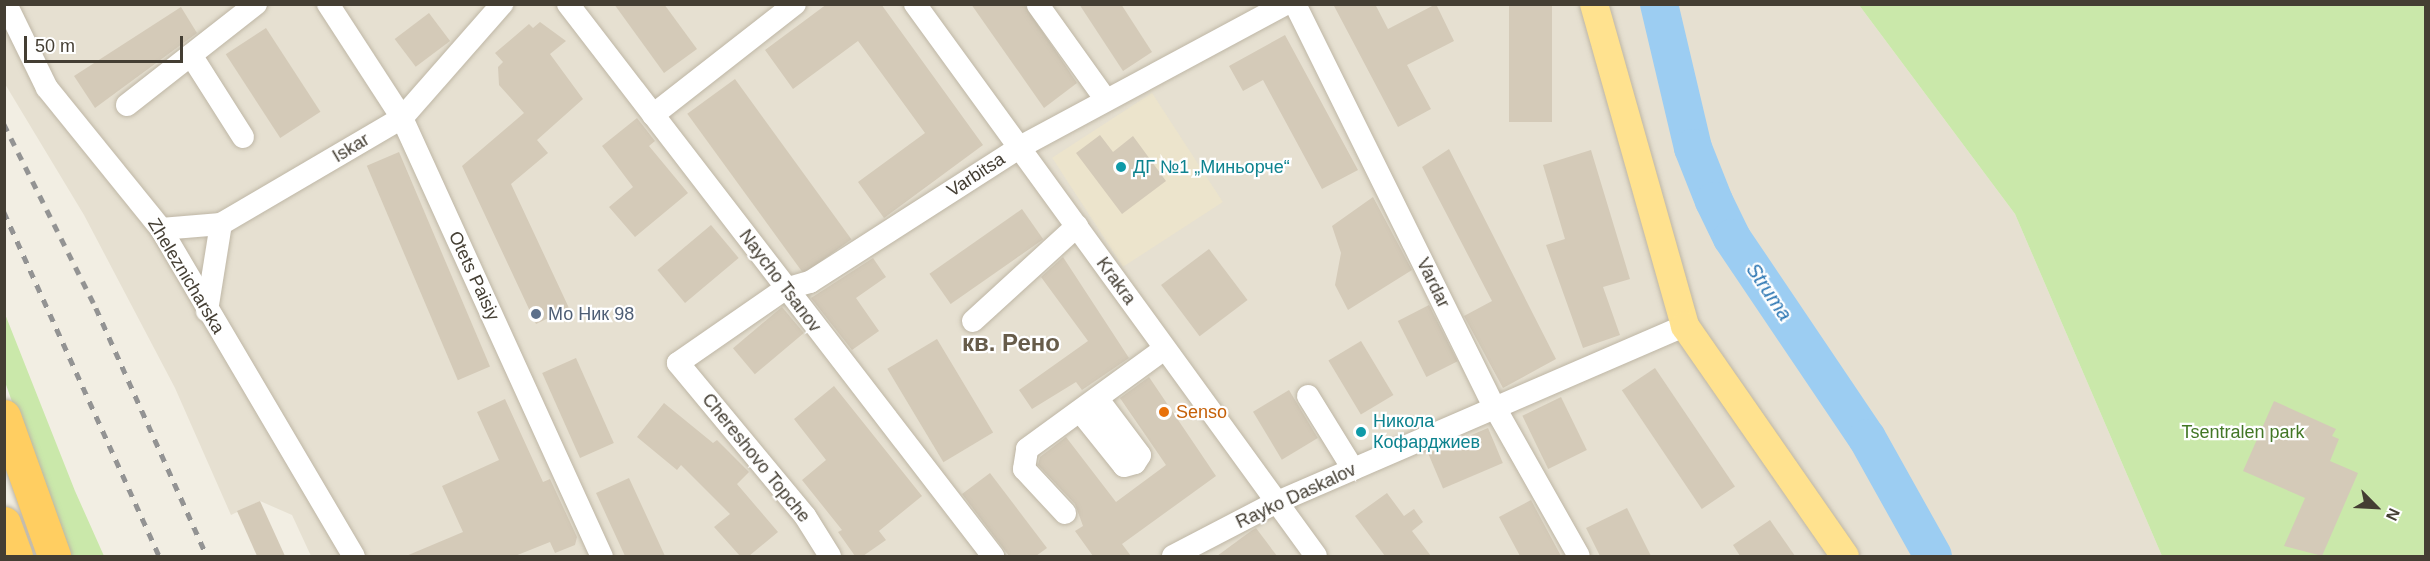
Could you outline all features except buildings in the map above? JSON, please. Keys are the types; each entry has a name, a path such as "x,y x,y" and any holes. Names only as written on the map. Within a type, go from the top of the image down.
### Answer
{"highway":[{"path":"4,416 54,556"},
{"path":"4,523 16,556"}],"main road":[{"path":"1594,4 1685,326 1845,556"}],"street":[{"name":"Zheleznicharska","path":"6,4 47,88 162,229 207,311 354,556"},
{"path":"127,105 256,4"},
{"name":"Otets Paisiy","path":"328,4 402,118 602,556"},
{"name":"Iskar","path":"162,229 221,225 402,118 502,4"},
{"name":"Naycho Tsanov","path":"568,4 785,289 993,556"},
{"path":"654,116 795,4"},
{"name":"Krakra","path":"915,4 1275,503 1316,556"},
{"name":"Varbitsa","path":"678,363 785,289 810,282 1020,147 1286,4"},
{"name":"Vardar","path":"1295,4 1494,406 1579,556"},
{"path":"1038,5 1106,100"},
{"path":"191,55 243,137"},
{"path":"207,311 221,225"},
{"path":"973,321 1077,226"},
{"name":"Rayko Daskalov","path":"1173,556 1275,503 1494,406 1685,326"},
{"path":"1065,513 1024,469 1023,458 1088,404 1164,349"},
{"name":"Chereshovo Topche","path":"678,363 805,516 830,556"},
{"path":"1308,396 1353,469"}],"shaded area":[{"path":"5,4 1859,5 2015,214 2162,556 311,556 292,515 260,501 231,515 175,388 84,215 5,84"},
{"path":"1152,93 1223,202 1123,267 1052,158"}],"green space":[{"name":"Tsentralen park","path":"1859,5 2425,5 2425,556 2162,556 2015,214"},
{"path":"5,314 75,491 104,556 67,556 5,382"}],"waterway":[{"name":"Struma","path":"1659,4 1693,148 1714,201 1732,238 1867,438 1933,556"}],"railway":[{"path":"4,124 96,308 207,556"},
{"path":"4,212 159,556"}],"place":[{"name":"ДГ №1 „Миньорче“","path":"1121,167"},
{"name":"Мо Ник 98","path":"536,314"},
{"name":"Senso","path":"1164,412"},
{"name":"Никола Кофарджиев","path":"1361,432"}],"district":[{"name":"кв. Рено","path":"1011,343"}]}
